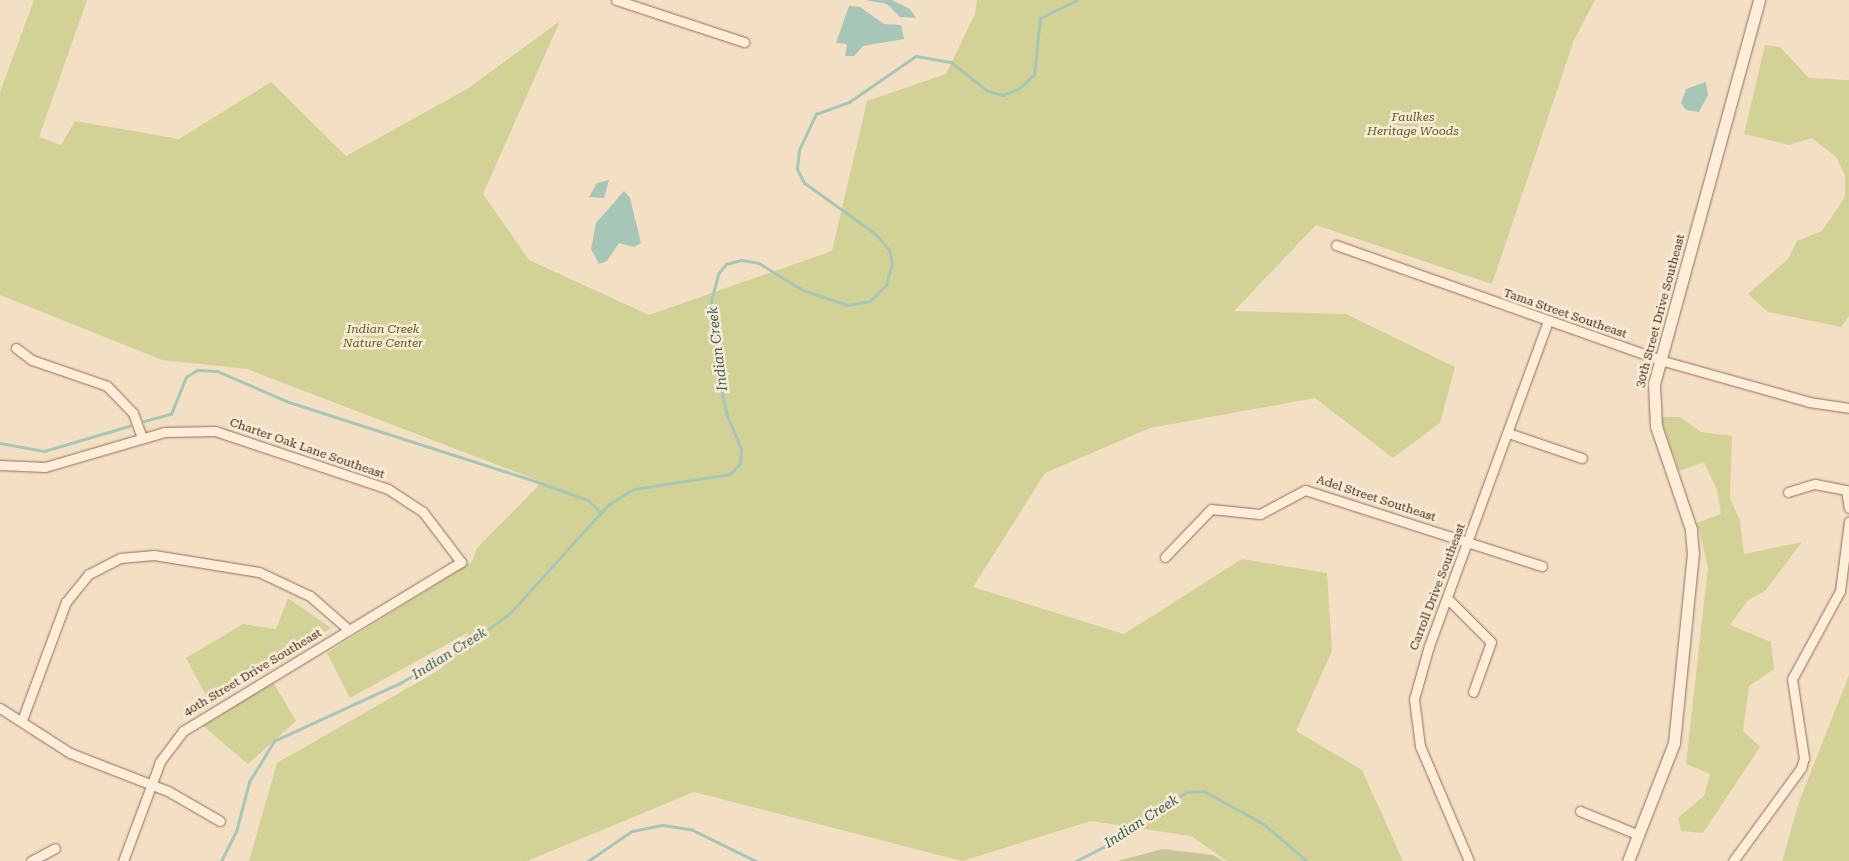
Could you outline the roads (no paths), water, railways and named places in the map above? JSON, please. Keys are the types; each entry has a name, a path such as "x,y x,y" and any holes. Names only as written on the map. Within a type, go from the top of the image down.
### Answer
{"main road":[{"name":"30th Street Drive Southeast","path":"1628,861 1640,835 1674,742 1693,554 1691,529 1653,412 1660,360 1759,0"}],"street":[{"path":"616,0 744,42"},
{"name":"Tama Street Southeast","path":"1336,245 1547,323 1660,360 1809,402 1849,408"},
{"name":"Carroll Drive Southeast","path":"1469,861 1420,746 1415,722 1418,679 1449,600 1547,323"},
{"path":"16,348 32,360 107,386 133,413 142,438"},
{"name":"Charter Oak Lane Southeast","path":"0,465 45,467 142,438 189,429 215,431 388,489 423,512 461,562"},
{"path":"1508,433 1582,458"},
{"path":"1788,492 1815,484 1846,490 1849,508"},
{"name":"Adel Street Southeast","path":"1165,557 1189,527 1211,509 1260,514 1305,490 1542,566"},
{"path":"1733,861 1801,768 1804,758 1792,679 1840,591 1849,522"},
{"path":"22,720 66,602 89,574 120,558 154,555 259,572 310,596 349,630"},
{"name":"40th Street Drive Southeast","path":"123,861 151,784 166,751 187,728 461,562"},
{"path":"1449,600 1491,642 1473,692"},
{"path":"0,708 22,720 70,753 151,784 220,821"},
{"path":"1580,810 1640,835"},
{"path":"31,861 55,848"}],"waterway":[{"name":"Indian Creek","path":"221,861 236,832 249,782 274,741 400,683 470,643 510,613 608,505 634,489 730,474 740,464 741,449 727,416 716,367 711,301 718,274 726,264 741,260 759,263 803,290 848,305 870,301 886,285 892,264 889,250 875,234 804,183 797,169 799,150 816,114 849,102 916,56 951,62 988,91 1003,95 1018,89 1034,75 1040,18 1077,0"},
{"path":"144,421 171,414 186,377 197,370 217,371 289,402 535,481 588,500 601,512"},
{"path":"0,443 44,451 129,426"},
{"name":"Indian Creek","path":"1076,861 1113,842 1186,792 1204,791 1264,824 1307,861"},
{"name":"Indian Creek","path":"588,861 632,831 663,825 693,830 756,861"}],"park label":[{"name":"Faulkes Heritage Woods","path":"1413,125"},
{"name":"Indian Creek Nature Center","path":"383,337"}]}
